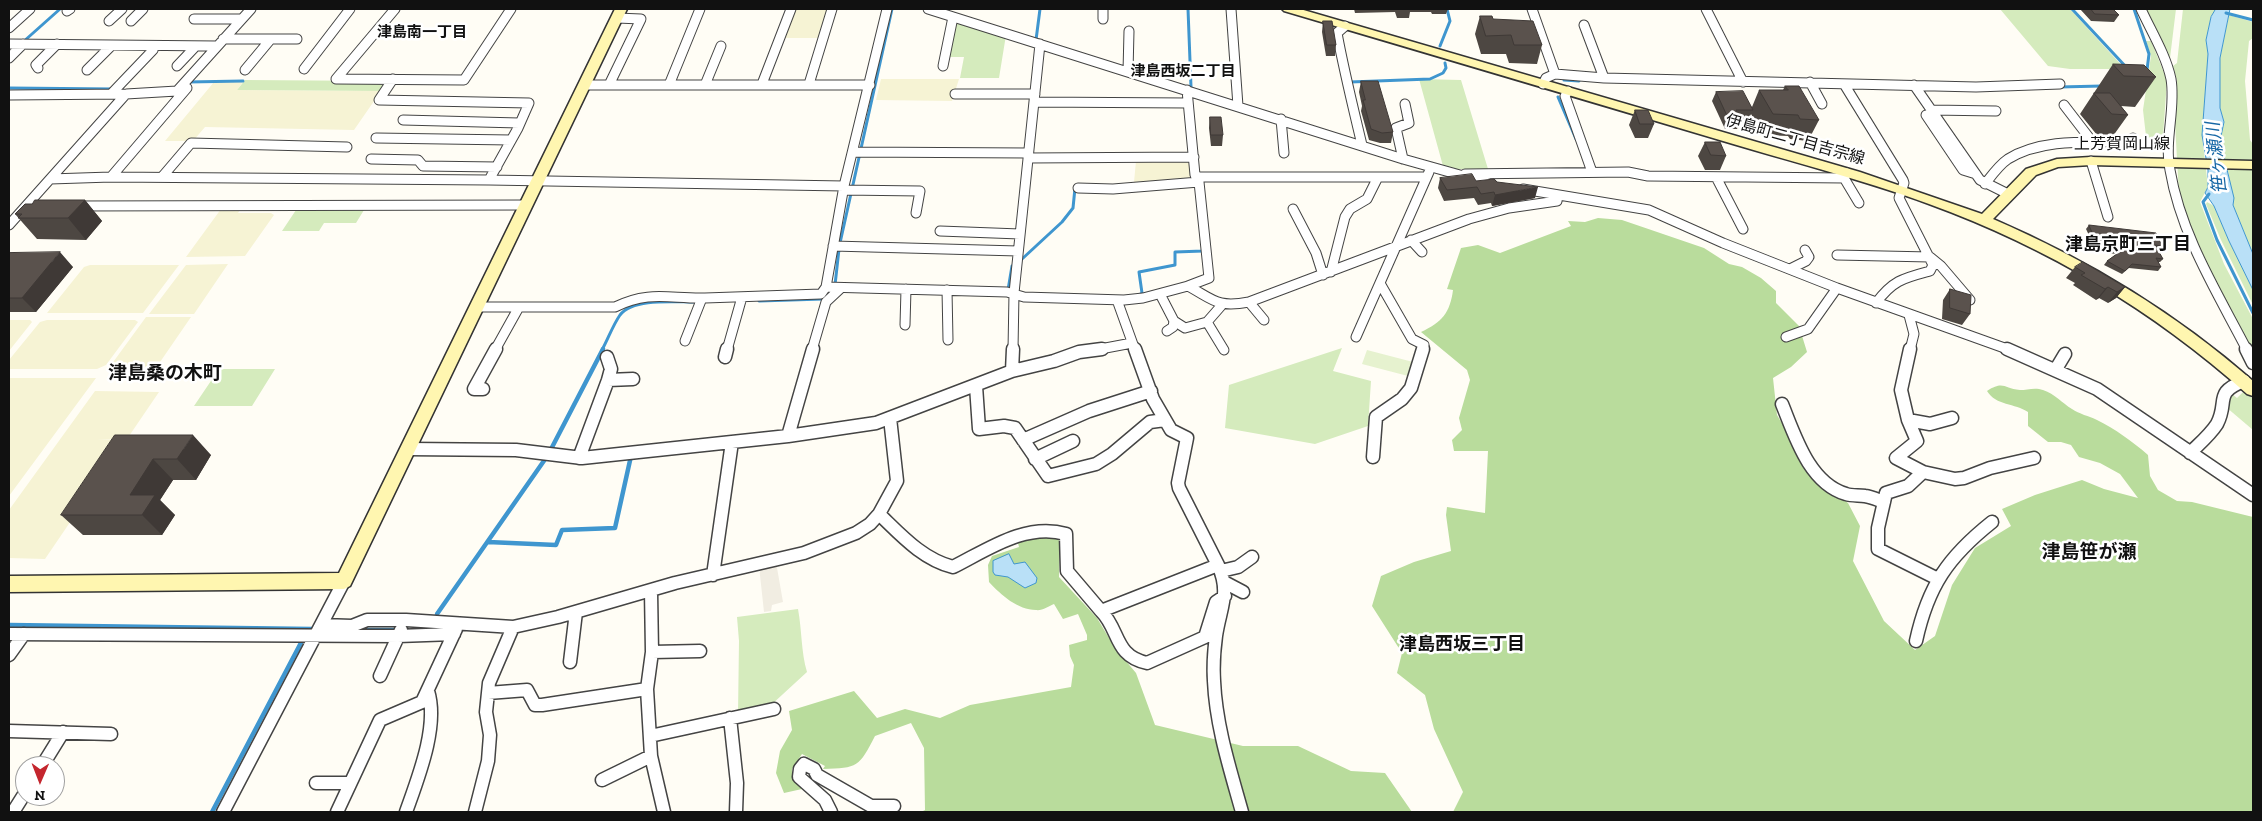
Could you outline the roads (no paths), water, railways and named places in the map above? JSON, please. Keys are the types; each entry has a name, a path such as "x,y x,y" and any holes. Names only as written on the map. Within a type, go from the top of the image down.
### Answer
{"street":[{"path":"9,28 30,9"},
{"path":"109,21 122,9"},
{"path":"131,21 143,9"},
{"path":"9,95 114,91 126,94 134,92 172,92 183,84 251,9"},
{"path":"304,69 350,9"},
{"path":"395,9 336,79 464,80 511,9"},
{"path":"669,85 700,9"},
{"path":"762,84 791,9"},
{"path":"809,84 832,9"},
{"path":"477,307 590,308 615,307 631,299 644,296 702,298 821,294 826,288 833,246 858,152 870,84 887,9"},
{"path":"928,9 1362,145 1403,159 1429,172"},
{"path":"1103,9 1103,19"},
{"path":"1231,9 1238,106"},
{"name":"伊島町二丁目吉宗線","path":"1288,9 1568,91 1845,176 1900,189 1984,220 2098,277 2184,333 2248,385"},
{"path":"1532,9 1555,74"},
{"path":"1706,9 1743,82"},
{"path":"2141,9 2166,63 2171,80 2174,194 2192,243 2251,359"},
{"path":"224,812 312,633 344,581 619,14 640,19 609,85"},
{"path":"943,66 953,17"},
{"path":"194,19 242,19"},
{"path":"1584,25 1604,78"},
{"path":"1345,26 1336,33 1346,84 1350,93 1362,145"},
{"path":"1128,72 1129,31"},
{"path":"9,44 196,46 297,39"},
{"path":"245,70 270,40"},
{"path":"9,58 21,44"},
{"path":"38,68 36,65 57,44"},
{"path":"1012,370 1014,293 1040,44"},
{"path":"87,70 112,45"},
{"path":"114,91 153,50 151,46"},
{"path":"177,66 196,46"},
{"path":"705,85 721,46"},
{"path":"1543,84 1546,78 1555,74 1604,78 2017,88 2061,86 2060,84"},
{"path":"393,79 379,100 529,103 518,123 518,128 512,140 490,180"},
{"path":"1810,82 1822,104"},
{"path":"111,177 187,88 183,84"},
{"path":"585,85 870,84"},
{"path":"1844,84 1903,180 1904,183 1900,189 1899,198 1933,265 1930,271 1896,280 1889,285 1876,303"},
{"path":"1914,85 1963,170 1976,174 1985,184 2008,194"},
{"path":"826,288 946,290 1014,293 1024,297 1117,300 1143,298 1160,294 1209,278 1187,90"},
{"path":"1568,91 1565,96 1568,110 1592,172"},
{"path":"9,225 126,94"},
{"path":"955,94 1188,103"},
{"path":"1403,159 1396,128 1409,123 1405,104"},
{"path":"2064,105 2094,144"},
{"path":"1929,113 1996,111"},
{"path":"1280,119 1284,153"},
{"path":"404,120 518,123"},
{"path":"376,138 512,140"},
{"path":"1985,184 2006,160 2027,149 2054,145 2133,142 2133,138"},
{"path":"162,177 191,143 347,146"},
{"path":"858,152 1194,157"},
{"path":"371,159 418,160 423,166 496,167"},
{"name":"上芳賀岡山線","path":"1984,220 2031,172 2038,168 2074,160 2253,164"},
{"path":"2092,161 2108,217"},
{"path":"1078,188 1113,189 1199,180 1272,176 1377,180 1429,172 1453,174 1628,172 1648,176 1716,177 1845,176 1859,203"},
{"path":"1356,337 1429,172"},
{"path":"1453,174 1505,186 1649,210 1723,243 1837,288 1995,344 2097,388 2253,495"},
{"path":"50,179 162,177 490,180 920,191 916,213"},
{"path":"1716,177 1743,229"},
{"path":"1327,273 1345,217 1350,209 1366,199 1377,180"},
{"path":"1188,286 1221,306 1249,302 1398,244 1469,219 1509,208 1557,201 1558,195"},
{"path":"62,206 526,205"},
{"path":"25,207 44,207"},
{"path":"1293,209 1327,273"},
{"path":"940,231 1020,234"},
{"path":"1411,240 1422,252"},
{"path":"833,246 1018,251"},
{"path":"1790,269 1806,261 1809,257 1805,250"},
{"path":"1837,255 1930,257 1942,264 1959,289 1970,300"},
{"path":"1373,457 1376,417 1392,408 1407,394 1424,345 1412,339 1380,285"},
{"path":"788,436 826,302 841,288"},
{"path":"1786,337 1808,329 1837,288"},
{"path":"905,325 906,289"},
{"path":"946,290 948,340"},
{"path":"1160,294 1174,320 1185,328 1207,322 1221,306"},
{"path":"725,357 742,297"},
{"path":"685,341 702,298"},
{"path":"1117,300 1151,391 1165,420 1171,430 1187,438 1179,488 1221,573 1225,607 1218,627 1215,644 1214,694 1219,713 1217,721 1242,812"},
{"path":"1249,302 1264,320"},
{"path":"484,389 474,389 498,353 519,307"},
{"path":"1910,315 1914,334 1901,390 1908,420 1917,441 1896,458 1923,472 1955,479 1964,478 1990,468 2034,458"},
{"path":"1167,331 1173,327 1174,320"},
{"path":"1207,322 1224,350"},
{"path":"408,450 516,450 579,458 788,436 876,423 976,386 1012,370 1054,362 1079,352 1083,353 1132,343"},
{"path":"2056,369 2065,354"},
{"path":"579,458 608,380 611,369 607,357"},
{"path":"608,380 634,379"},
{"path":"2190,452 2216,426 2220,417 2221,399 2225,391 2248,385"},
{"path":"976,386 979,429 1012,426 1048,476 1096,464 1112,454 1150,422 1165,420"},
{"path":"1023,440 1089,411 1151,391"},
{"path":"1782,404 1802,452 1815,472 1833,488 1845,494 1865,496 1884,502"},
{"path":"9,634 312,633 398,636 457,628 513,627 576,612 651,591 804,553 856,533 870,524 879,514 897,481 890,418"},
{"path":"1908,420 1924,424 1936,424 1952,418"},
{"path":"713,575 732,442"},
{"path":"1035,459 1073,442"},
{"path":"1923,472 1908,486 1886,493 1878,528 1878,549 1936,578"},
{"path":"879,514 926,555 942,565 953,567 1024,534 1044,529 1059,530 1066,534 1067,571 1105,615 1125,654 1138,662 1147,663 1205,637 1216,602 1225,596"},
{"path":"1916,641 1922,614 1936,578 1966,541 1992,522"},
{"path":"1100,611 1238,567 1252,557"},
{"path":"1221,573 1244,592"},
{"path":"9,584 344,581"},
{"path":"651,591 652,652 647,689 651,756 664,812"},
{"path":"570,662 576,612"},
{"path":"312,633 352,626 367,620 406,620 457,628"},
{"path":"380,676 406,620"},
{"path":"475,812 488,761 490,735 486,712 489,683 513,627"},
{"path":"337,812 380,720 422,702 457,628"},
{"path":"9,655 24,634"},
{"path":"652,652 700,651"},
{"path":"488,693 527,690 534,704 542,705 647,689"},
{"path":"406,812 426,756 431,702 428,691"},
{"path":"650,736 774,709"},
{"path":"730,718 737,783 736,812"},
{"path":"9,731 111,734"},
{"path":"48,756 63,732"},
{"path":"602,780 651,756"},
{"path":"831,812 825,800 799,777 800,769 804,764 814,769 818,775 871,806 894,806"},
{"path":"316,783 349,783"}],"water":[{"name":"笹ヶ瀬川","path":"2216,9 2230,9 2220,58 2220,108 2224,122 2220,141 2234,198 2233,205 2253,254 2253,290 2214,206 2205,193 2208,187 2208,170 2202,135 2208,54 2206,40 2211,17"},
{"path":"1009,554 1014,564 1025,562 1037,578 1036,583 1025,588 1008,577 995,575 993,572 993,561"}],"waterway":[{"path":"23,42 60,9"},
{"path":"840,243 892,9"},
{"path":"1036,40 1040,9"},
{"path":"1188,9 1191,87"},
{"path":"1440,46 1450,21 1447,9"},
{"path":"2072,9 2127,68"},
{"path":"2134,9 2149,54 2147,70"},
{"path":"2226,13 2253,20"},
{"path":"1350,82 1430,79 1443,73 1446,68 1445,63"},
{"path":"1564,80 1579,81"},
{"path":"188,82 243,81"},
{"path":"2059,87 2102,86"},
{"path":"9,88 114,89"},
{"path":"1558,97 1576,139"},
{"path":"1022,259 1062,222 1073,208 1075,188"},
{"name":"笹ヶ瀬川","path":"2209,194 2203,202 2217,240 2253,313"},
{"path":"1139,295 1142,293 1139,272 1175,265 1175,252 1203,251 1203,248"},
{"path":"835,285 839,249"},
{"path":"1008,290 1012,266"},
{"path":"759,301 823,299"},
{"path":"602,350 617,319 626,310 644,303 693,302"},
{"path":"437,614 548,455 603,349"},
{"path":"488,542 556,545 562,530 615,528 631,456"},
{"path":"9,625 312,629"},
{"path":"363,630 395,630"},
{"path":"212,812 304,637"}],"district":[{"name":"津島南一丁目","path":"422,33"},
{"name":"津島西坂二丁目","path":"1183,72"},
{"name":"津島京町三丁目","path":"2128,245"},
{"name":"津島桑の木町","path":"165,374"},
{"name":"津島笹が瀬","path":"2089,553"},
{"name":"津島西坂三丁目","path":"1462,645"}]}
